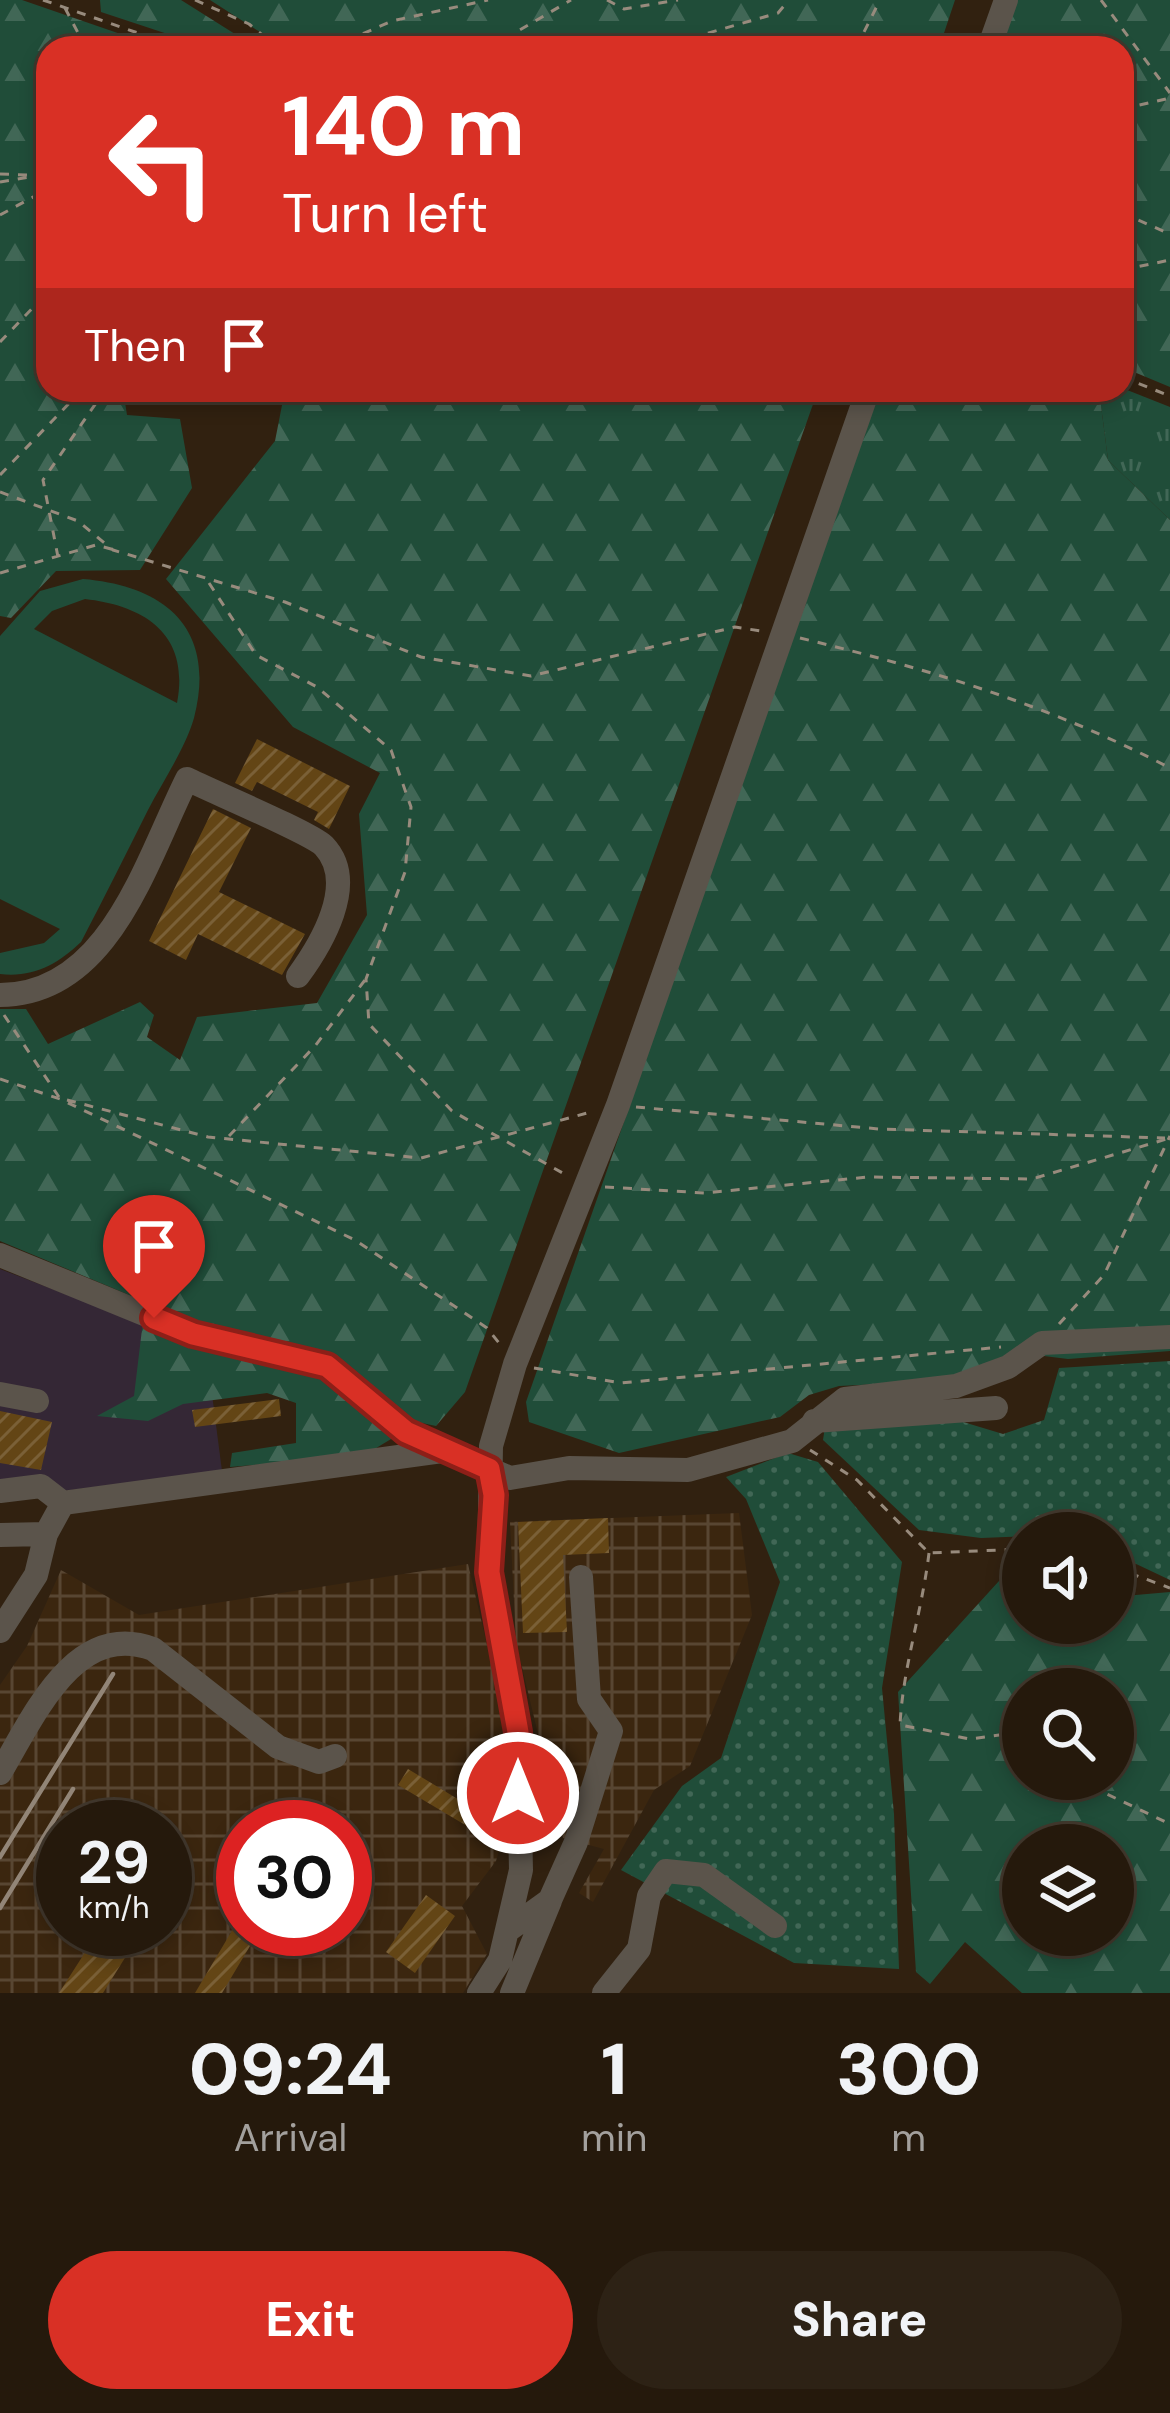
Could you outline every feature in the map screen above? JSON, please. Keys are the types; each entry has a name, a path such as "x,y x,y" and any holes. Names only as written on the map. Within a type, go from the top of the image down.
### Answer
{"street":[{"path":"993,36 1006,0"},
{"path":"479,1993 500,1960 521,1870 518,1732 489,1572 494,1495 489,1469 514,1364 618,1105 864,402"},
{"path":"0,994 30,995 68,977 103,945 187,779 324,846 335,872 333,911 324,942 298,976"},
{"path":"0,1255 193,1334 327,1366 406,1432 442,1451"},
{"path":"0,1491 41,1486 63,1504 442,1451 466,1455 510,1478 569,1468 688,1469 792,1442 812,1421 845,1399 956,1386 1008,1367 1042,1342 1170,1337"},
{"path":"0,1394 37,1401"},
{"path":"812,1421 996,1408"},
{"path":"0,1631 36,1575 46,1534 63,1504"},
{"path":"0,1535 46,1534"},
{"path":"512,1993 576,1843 611,1731 589,1699 580,1577"},
{"path":"0,1772 80,1656 104,1642 130,1641 153,1649 278,1747 319,1762 335,1756"},
{"path":"604,1993 639,1949 649,1896 666,1871 704,1875 776,1926"},
{"path":"507,1931 550,1900"}],"path":[{"path":"43,0 147,36"},
{"path":"195,0 249,24 264,36"},
{"path":"358,36 392,21 488,0"},
{"path":"510,36 571,0"},
{"path":"607,0 624,9 678,0"},
{"path":"698,36 778,13 789,0"},
{"path":"862,36 880,0"},
{"path":"1101,0 1127,36"},
{"path":"64,7 80,36"},
{"path":"1134,46 1170,96 1134,106"},
{"path":"0,174 36,176"},
{"path":"0,182 36,176"},
{"path":"0,215 36,196"},
{"path":"1134,218 1170,234"},
{"path":"1134,268 1170,260"},
{"path":"0,341 36,304"},
{"path":"1134,382 1170,396"},
{"path":"0,475 70,402"},
{"path":"58,556 43,480 97,402"},
{"path":"0,492 78,521 113,550"},
{"path":"0,573 96,545 209,583 285,602 422,657 531,676 735,627 782,634 946,673 1092,727 1170,768"},
{"path":"209,583 256,655 317,687 391,750 411,807 405,872 366,979 315,1046 226,1139"},
{"path":"366,979 369,1024 452,1111 586,1186 705,1193 868,1177 1032,1179 1170,1138"},
{"path":"0,1008 60,1099 355,1240 488,1328 514,1364 621,1383 1001,1347"},
{"path":"0,1079 60,1099 226,1139 421,1158 618,1105 879,1130 1170,1138"},
{"path":"1042,1342 1104,1275 1170,1138"},
{"path":"792,1442 857,1480 929,1553 1002,1551"},
{"path":"929,1553 923,1604 903,1669 900,1725 970,1739 1002,1735"},
{"path":"1134,1575 1170,1588"},
{"path":"1119,1800 1170,1824"}],"shaded area":[{"path":"0,1269 206,1348 222,1471 0,1499"},
{"path":"739,1513 752,1615 690,1766 654,1790 593,1902 579,1893 604,1849 563,1838 516,1642 510,1522"},
{"path":"468,1564 505,1722 505,1831 496,1861 462,1906 487,1954 463,1993 0,1993 0,1685 27,1646 61,1570 139,1615"}],"green space":[{"path":"0,0 22,0 126,36 36,36 36,402 125,402 127,415 180,419 192,488 140,570 56,571 11,618 0,616"},
{"path":"100,0 181,0 238,36 174,36 101,12"},
{"path":"210,0 955,0 943,36 266,36"},
{"path":"1016,0 1170,0 1170,387 1134,372 1134,36 1004,36"},
{"path":"1134,393 1170,407 1170,520 1108,460 1101,402 1134,402"},
{"path":"283,402 814,402 465,1392 436,1426 399,1418 333,1358 187,1319 0,1241 0,1009 26,1009 48,1044 140,1002 154,1015 147,1037 180,1060 197,1017 317,1003 367,915 359,814 380,773 293,727 166,579 275,441"},
{"path":"876,402 1101,402 1108,460 1170,520 1170,1351 1068,1359 1020,1353 940,1381 839,1386 809,1395 780,1417 619,1453 529,1422 526,1402"},
{"path":"83,579 139,591 161,603 191,637 199,687 185,741 81,942 44,968 0,974 0,953 44,943 60,929 0,899 0,636 40,591","holes":["85,599 144,617 170,642 177,659 177,703 34,629 52,611"]},
{"path":"143,1321 322,1371 396,1436 363,1456 230,1467 232,1453 296,1443 296,1403 267,1393 183,1404 148,1421 97,1416 134,1396"},
{"path":"1170,1361 1170,1580 1134,1563 1134,1512 1002,1512 1002,1537 919,1530 823,1440 825,1427 950,1418 1003,1434 1044,1420 1059,1368"},
{"path":"788,1453 818,1462 902,1562 882,1688 894,1814 899,1969 794,1963 621,1870 682,1786 721,1758 780,1582 746,1499 726,1477"},
{"path":"999,1581 1002,1644 1134,1644 1134,1595 1170,1592 1170,1993 1022,1993 965,1942 930,1984 916,1972 898,1692"}],"building":[{"path":"257,739 350,786 329,829 314,820 318,812 257,782 252,791 235,783"},
{"path":"213,809 251,828 219,892 305,934 282,975 198,934 186,960 149,941"},
{"path":"279,1399 281,1416 195,1427 192,1410"},
{"path":"0,1411 52,1422 41,1470 0,1463"},
{"path":"608,1518 609,1553 563,1555 567,1632 523,1633 518,1522"},
{"path":"408,1769 486,1816 477,1832 398,1785"},
{"path":"426,1895 455,1916 415,1973 386,1952"},
{"path":"83,1956 126,1956 103,1993 59,1993"},
{"path":"217,1956 244,1956 222,1993 195,1993"}],"railway":[{"path":"0,1857 113,1674"},
{"path":"0,1908 73,1789"}],"route":[{"path":"154,1318 193,1334 327,1366 406,1432 489,1469 494,1495 489,1572 518,1732 518,1793"}]}
